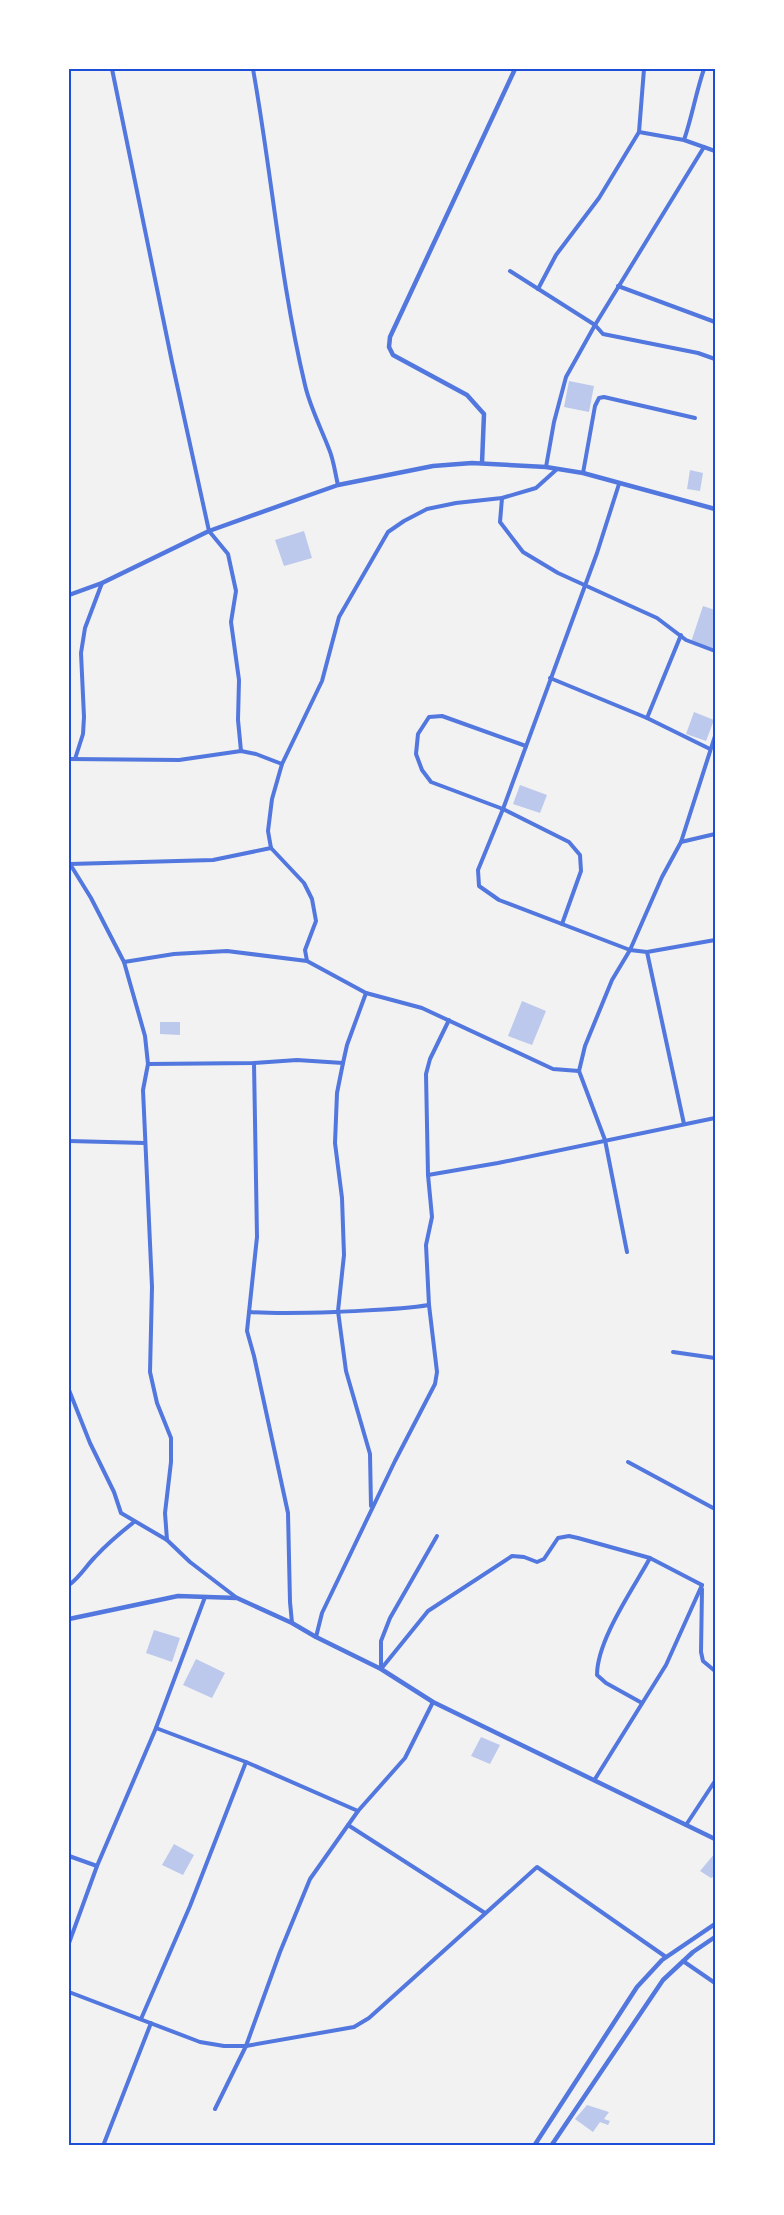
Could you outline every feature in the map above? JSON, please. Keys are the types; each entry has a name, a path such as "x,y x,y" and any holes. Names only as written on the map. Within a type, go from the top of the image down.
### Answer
{"street":[{"path":"112,69 209,531 228,554 236,591 231,622 239,680 238,720 241,751"},
{"path":"253,69 263,125 281,267 305,389 330,452 338,485"},
{"path":"482,463 483,414 467,395 393,355 390,348 390,337 515,69"},
{"path":"538,289 556,255 599,198 639,132 644,69"},
{"path":"684,140 704,69"},
{"path":"639,132 684,140 715,151"},
{"path":"546,467 554,422 566,377 618,286 704,147"},
{"path":"510,271 595,325 603,334 698,353 715,359"},
{"path":"618,286 715,322"},
{"path":"583,473 595,406 599,398 604,397 695,418"},
{"path":"69,595 102,583 209,531 338,485 433,466 482,463 546,467 583,473 715,509"},
{"path":"307,961 305,950 316,921 312,899 304,883 271,848 268,831 272,799 282,764 322,681 339,617 388,532 427,509 502,498 536,488 556,470"},
{"path":"620,484 503,809 478,870 479,886 499,900 630,950 647,952 715,940"},
{"path":"502,498 500,522 523,552 558,573 657,618 686,640 715,651"},
{"path":"75,759 83,734 84,717 81,653 85,628 102,583"},
{"path":"647,718 681,635"},
{"path":"550,678 647,718 710,749"},
{"path":"526,746 442,716 429,717 418,734 416,754 422,770 431,782 503,809 569,842 580,855 581,871 562,924"},
{"path":"627,1252 605,1140 579,1071 585,1046 612,980 630,950 662,877 681,842 715,736"},
{"path":"69,759 179,760 241,751 282,764"},
{"path":"681,842 715,834"},
{"path":"69,864 213,860 271,848"},
{"path":"69,864 86,888 124,962 145,1036 148,1064 143,1090 152,1287 150,1372 157,1403 171,1438 171,1462 165,1513 167,1540"},
{"path":"124,962 174,954 227,951 307,961 366,993 422,1008 553,1069 579,1071"},
{"path":"647,952 684,1124"},
{"path":"366,993 347,1045 343,1063 337,1094 336,1143 342,1198 344,1255 338,1311 346,1371 370,1455 371,1510"},
{"path":"316,1637 322,1613 435,1384 437,1372 429,1305 426,1245 432,1217 428,1175 426,1074 430,1059 449,1020"},
{"path":"148,1064 254,1063 297,1060 343,1063"},
{"path":"254,1063 256,1237 247,1332 288,1513 292,1623"},
{"path":"428,1175 498,1163 715,1118"},
{"path":"69,1141 145,1143"},
{"path":"249,1312 292,1315 338,1311 376,1311 429,1305"},
{"path":"673,1352 715,1358"},
{"path":"69,1390 121,1513 167,1540 190,1562 237,1598 292,1623 381,1669 433,1702 715,1839"},
{"path":"628,1462 715,1509"},
{"path":"69,1585 78,1579 92,1559 112,1539 134,1522"},
{"path":"381,1669 381,1641 390,1618 437,1536"},
{"path":"381,1669 428,1611 512,1556 524,1557 537,1562 544,1559 558,1538 569,1536 650,1558 702,1585"},
{"path":"642,1703 606,1683 597,1675 597,1665 613,1625 650,1558"},
{"path":"702,1585 701,1652 703,1661 715,1671"},
{"path":"595,1779 666,1665 702,1585"},
{"path":"69,1619 178,1596 237,1598"},
{"path":"69,1943 97,1866 156,1728 205,1596"},
{"path":"215,2109 246,2046 280,1952 310,1879 358,1811 405,1758 433,1702"},
{"path":"156,1728 246,1762 358,1811"},
{"path":"141,2019 190,1906 246,1762"},
{"path":"687,1825 715,1781"},
{"path":"348,1825 486,1913"},
{"path":"69,1857 97,1866"},
{"path":"69,1992 200,2042 224,2046 246,2046 354,2027 362,2023 537,1867 666,1957"},
{"path":"534,2146 637,1987 666,1957 715,1924"},
{"path":"551,2146 651,1995 668,1974 715,1937"},
{"path":"683,1961 715,1983"},
{"path":"103,2146 151,2023"}],"building":[{"path":"569,381 594,386 589,412 564,407"},
{"path":"690,470 703,473 700,491 687,489"},
{"path":"304,531 312,558 284,566 275,540"},
{"path":"703,606 715,610 715,649 691,642"},
{"path":"694,712 714,720 706,741 686,734"},
{"path":"520,785 547,795 540,813 513,804"},
{"path":"522,1001 546,1011 532,1045 508,1036"},
{"path":"160,1022 180,1022 180,1035 160,1034"},
{"path":"154,1630 180,1638 172,1662 146,1653"},
{"path":"196,1659 225,1673 212,1698 183,1685"},
{"path":"481,1737 500,1745 490,1764 471,1756"},
{"path":"174,1844 194,1855 183,1875 162,1865"},
{"path":"715,1853 715,1876 711,1878 700,1871"},
{"path":"587,2105 609,2112 604,2119 610,2121 608,2125 600,2122 593,2132 575,2119"}]}
